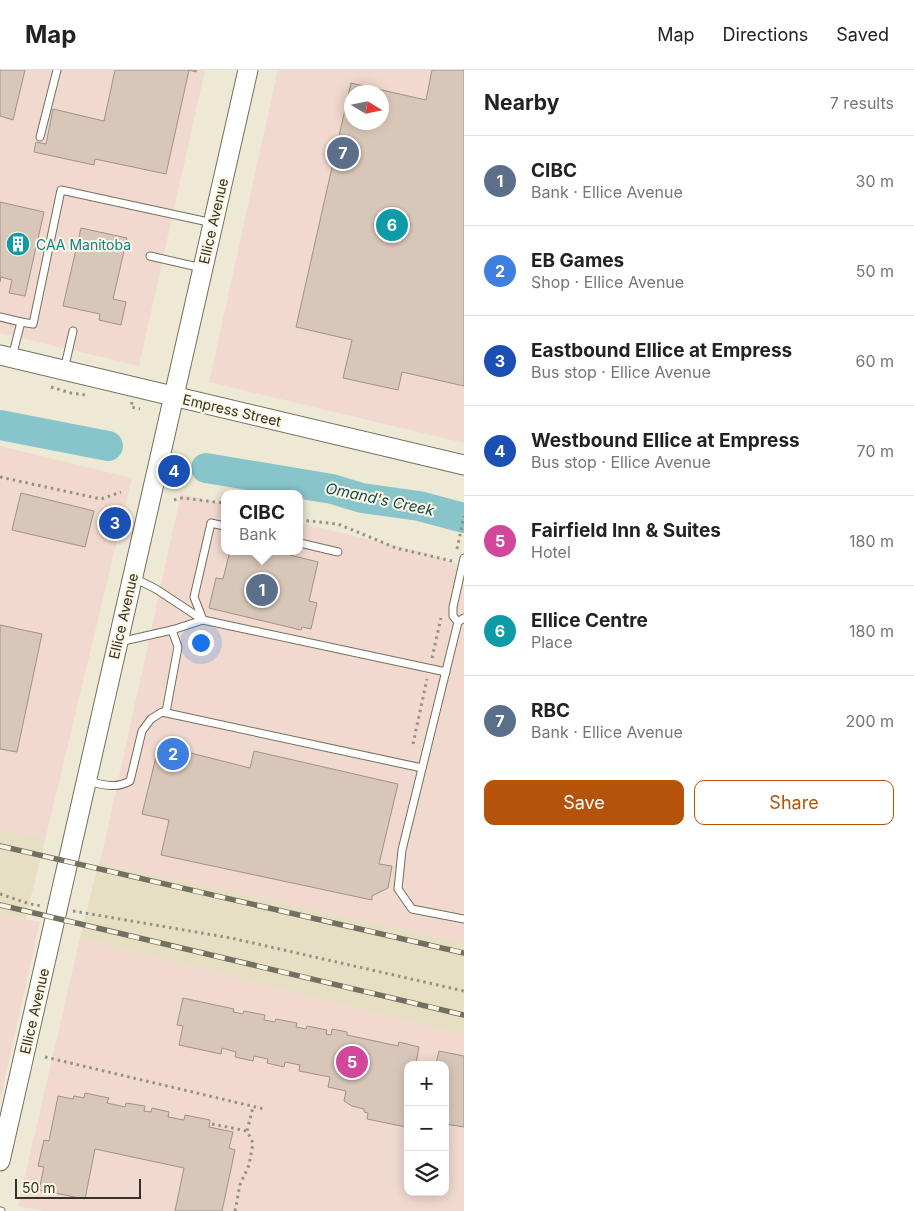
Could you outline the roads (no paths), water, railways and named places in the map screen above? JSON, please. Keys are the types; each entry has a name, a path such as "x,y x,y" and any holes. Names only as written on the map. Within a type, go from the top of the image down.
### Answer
{"main road":[{"name":"Ellice Avenue","path":"0,1162 248,70"},
{"name":"Empress Street","path":"6,356 464,465"}],"lane":[{"path":"40,137 57,70"},
{"path":"0,317 33,324 61,190 213,223"},
{"path":"150,256 203,268"},
{"path":"6,356 21,322"},
{"path":"64,370 73,331"},
{"path":"203,620 194,597 212,523 221,525"},
{"path":"303,544 338,552"},
{"path":"464,558 453,607 453,616 461,620 446,672 402,850 398,889 412,909 464,919"},
{"path":"132,577 156,589 203,620 446,672"},
{"path":"117,642 172,630 203,620"},
{"path":"166,712 178,647 172,630"},
{"path":"86,780 105,786 123,785 130,781 142,731 151,719 162,712 422,768"}],"waterway":[{"name":"Omand's Creek","path":"0,425 108,446"},
{"name":"Omand's Creek","path":"206,468 332,489 362,498 419,506 464,518"}],"railway":[{"path":"0,846 464,953"},
{"path":"0,905 464,1015"}],"place":[{"name":"RBC","path":"343,153"},
{"name":"Ellice Centre","path":"392,225"},
{"name":"CAA Manitoba","path":"18,244"},
{"name":"Westbound Ellice at Empress","path":"174,471"},
{"name":"Eastbound Ellice at Empress","path":"115,523"},
{"name":"CIBC","path":"262,590"},
{"name":"EB Games","path":"173,754"},
{"name":"Fairfield Inn & Suites","path":"352,1062"}]}
